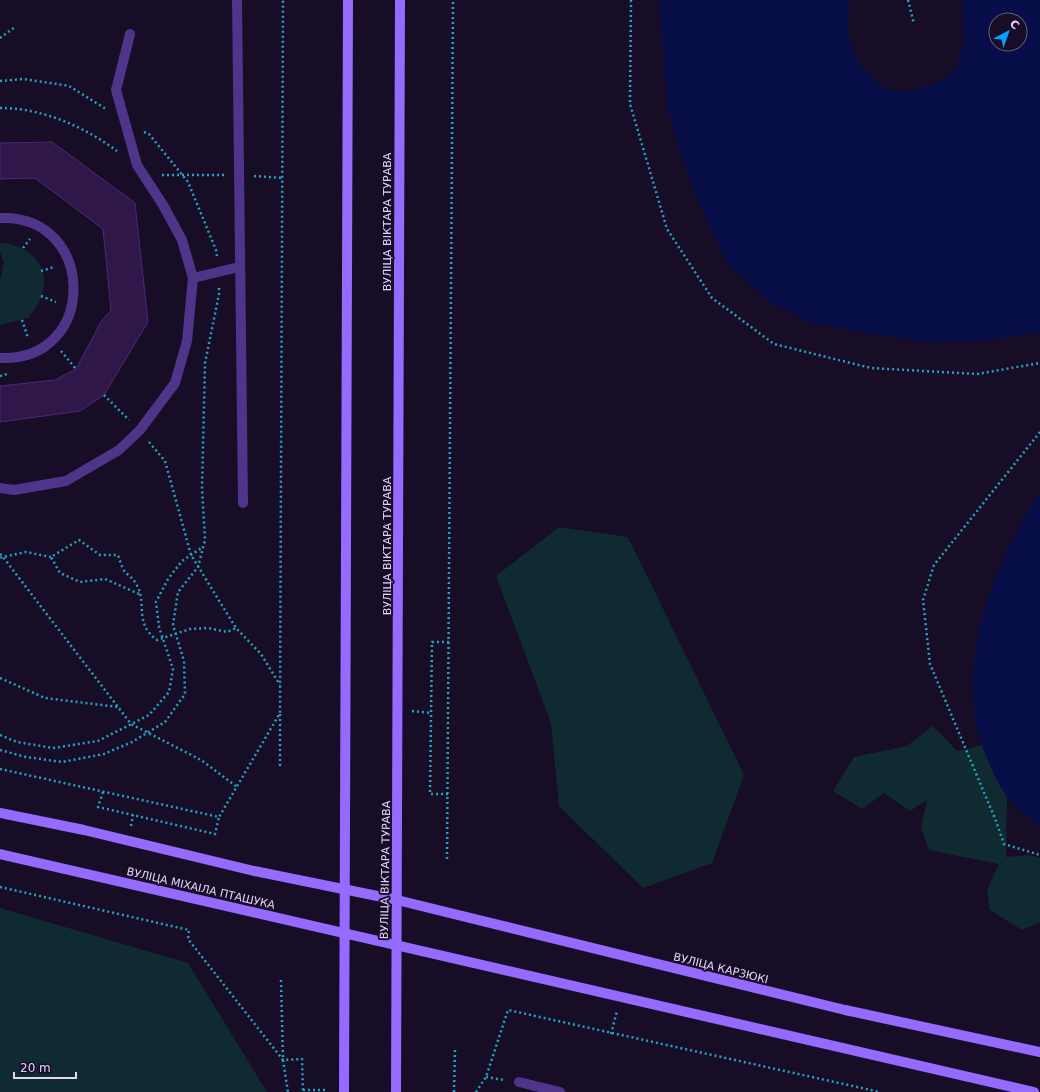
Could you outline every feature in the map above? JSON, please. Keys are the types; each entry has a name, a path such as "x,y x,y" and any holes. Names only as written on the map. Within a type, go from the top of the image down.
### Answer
{"main road":[{"path":"344,1091 348,0"},
{"name":"ВУЛІЦА ВІКТАРА ТУРАВА","path":"396,1092 400,0"},
{"path":"0,813 84,830 254,871 397,900"},
{"name":"ВУЛІЦА МІХАІЛА ПТАШУКА","path":"0,854 397,944"},
{"name":"ВУЛІЦА КАРЗЮКІ","path":"397,900 845,1010 1040,1052"},
{"path":"397,944 620,998 1034,1092"}],"lane":[{"path":"237,0 243,503"},
{"path":"0,488 14,490 66,481 119,450 140,430 175,382 187,341 193,278 182,240 163,205 137,165 116,90 130,34"},
{"path":"0,218 24,220 38,226 51,236 62,248 69,262 74,277 75,293 72,309 58,334 48,344 32,353 12,359 0,358"},
{"path":"193,278 239,267"},
{"path":"519,1082 560,1092"}],"path":[{"path":"447,859 453,0"},
{"path":"631,0 630,104 667,229 712,298 774,344 871,368 977,374 1040,363"},
{"path":"908,0 914,24"},
{"path":"0,38 15,27"},
{"path":"0,108 20,108 66,122 102,140 137,165 164,176 238,175 283,178"},
{"path":"48,344 61,351 76,369"},
{"path":"55,356 65,346"},
{"path":"0,376 9,374"},
{"path":"104,395 140,430 165,461 191,555 236,628 261,654 280,686"},
{"path":"1040,432 934,565 923,600 930,664 1004,844 1040,855"},
{"path":"1,557 26,552 51,557 79,540 100,555 118,555 124,571 137,584 142,621 150,635 157,640 190,629 208,628 227,632 236,628"},
{"path":"0,735 17,742 53,748 98,741 149,715 169,692 173,670 159,627 156,602 168,579 182,561 203,547"},
{"path":"0,554 131,724 201,760 237,786"},
{"path":"51,557 60,573 80,582 105,579 139,594"},
{"path":"448,794 430,794 432,642 449,642"},
{"path":"0,678 45,698 118,707"},
{"path":"280,713 280,769"},
{"path":"103,792 98,807 216,834 219,817"},
{"path":"0,887 189,930 188,939 283,1060"},
{"path":"281,980 283,1060 288,1092"},
{"path":"611,1034 620,998"},
{"path":"476,1092 486,1077 508,1010 611,1034 880,1092"},
{"path":"454,1092 455,1048"},
{"path":"283,1060 302,1059 303,1091 344,1091"}],"shaded area":[{"path":"659,0 849,0 848,37 860,66 881,87 900,93 938,83 955,70 964,43 963,5 960,0 1040,0 1040,332 999,339 934,343 877,335 809,322 767,300 728,264 698,201 680,150 668,109"},
{"path":"0,243 19,247 34,256 39,263 44,281 41,298 28,318 0,325 0,280 4,263 0,252"},
{"path":"1040,490 1040,826 1013,804 995,777 981,743 975,721 973,676 977,641 991,590 1017,531"},
{"path":"559,527 628,537 744,775 712,863 643,888 559,806 551,723 496,576"},
{"path":"933,726 957,751 983,745 994,775 1007,796 1006,857 1030,855 1040,858 1040,922 1022,930 990,910 987,890 999,864 929,850 921,827 927,800 910,811 884,793 862,809 833,791 854,757 907,746"},
{"path":"0,908 188,963 267,1092 0,1092"}],"building":[{"path":"52,142 135,203 148,322 104,395 80,411 0,422 0,386 55,380 76,369 101,322 111,310 103,229 35,178 0,179 0,143"}]}
